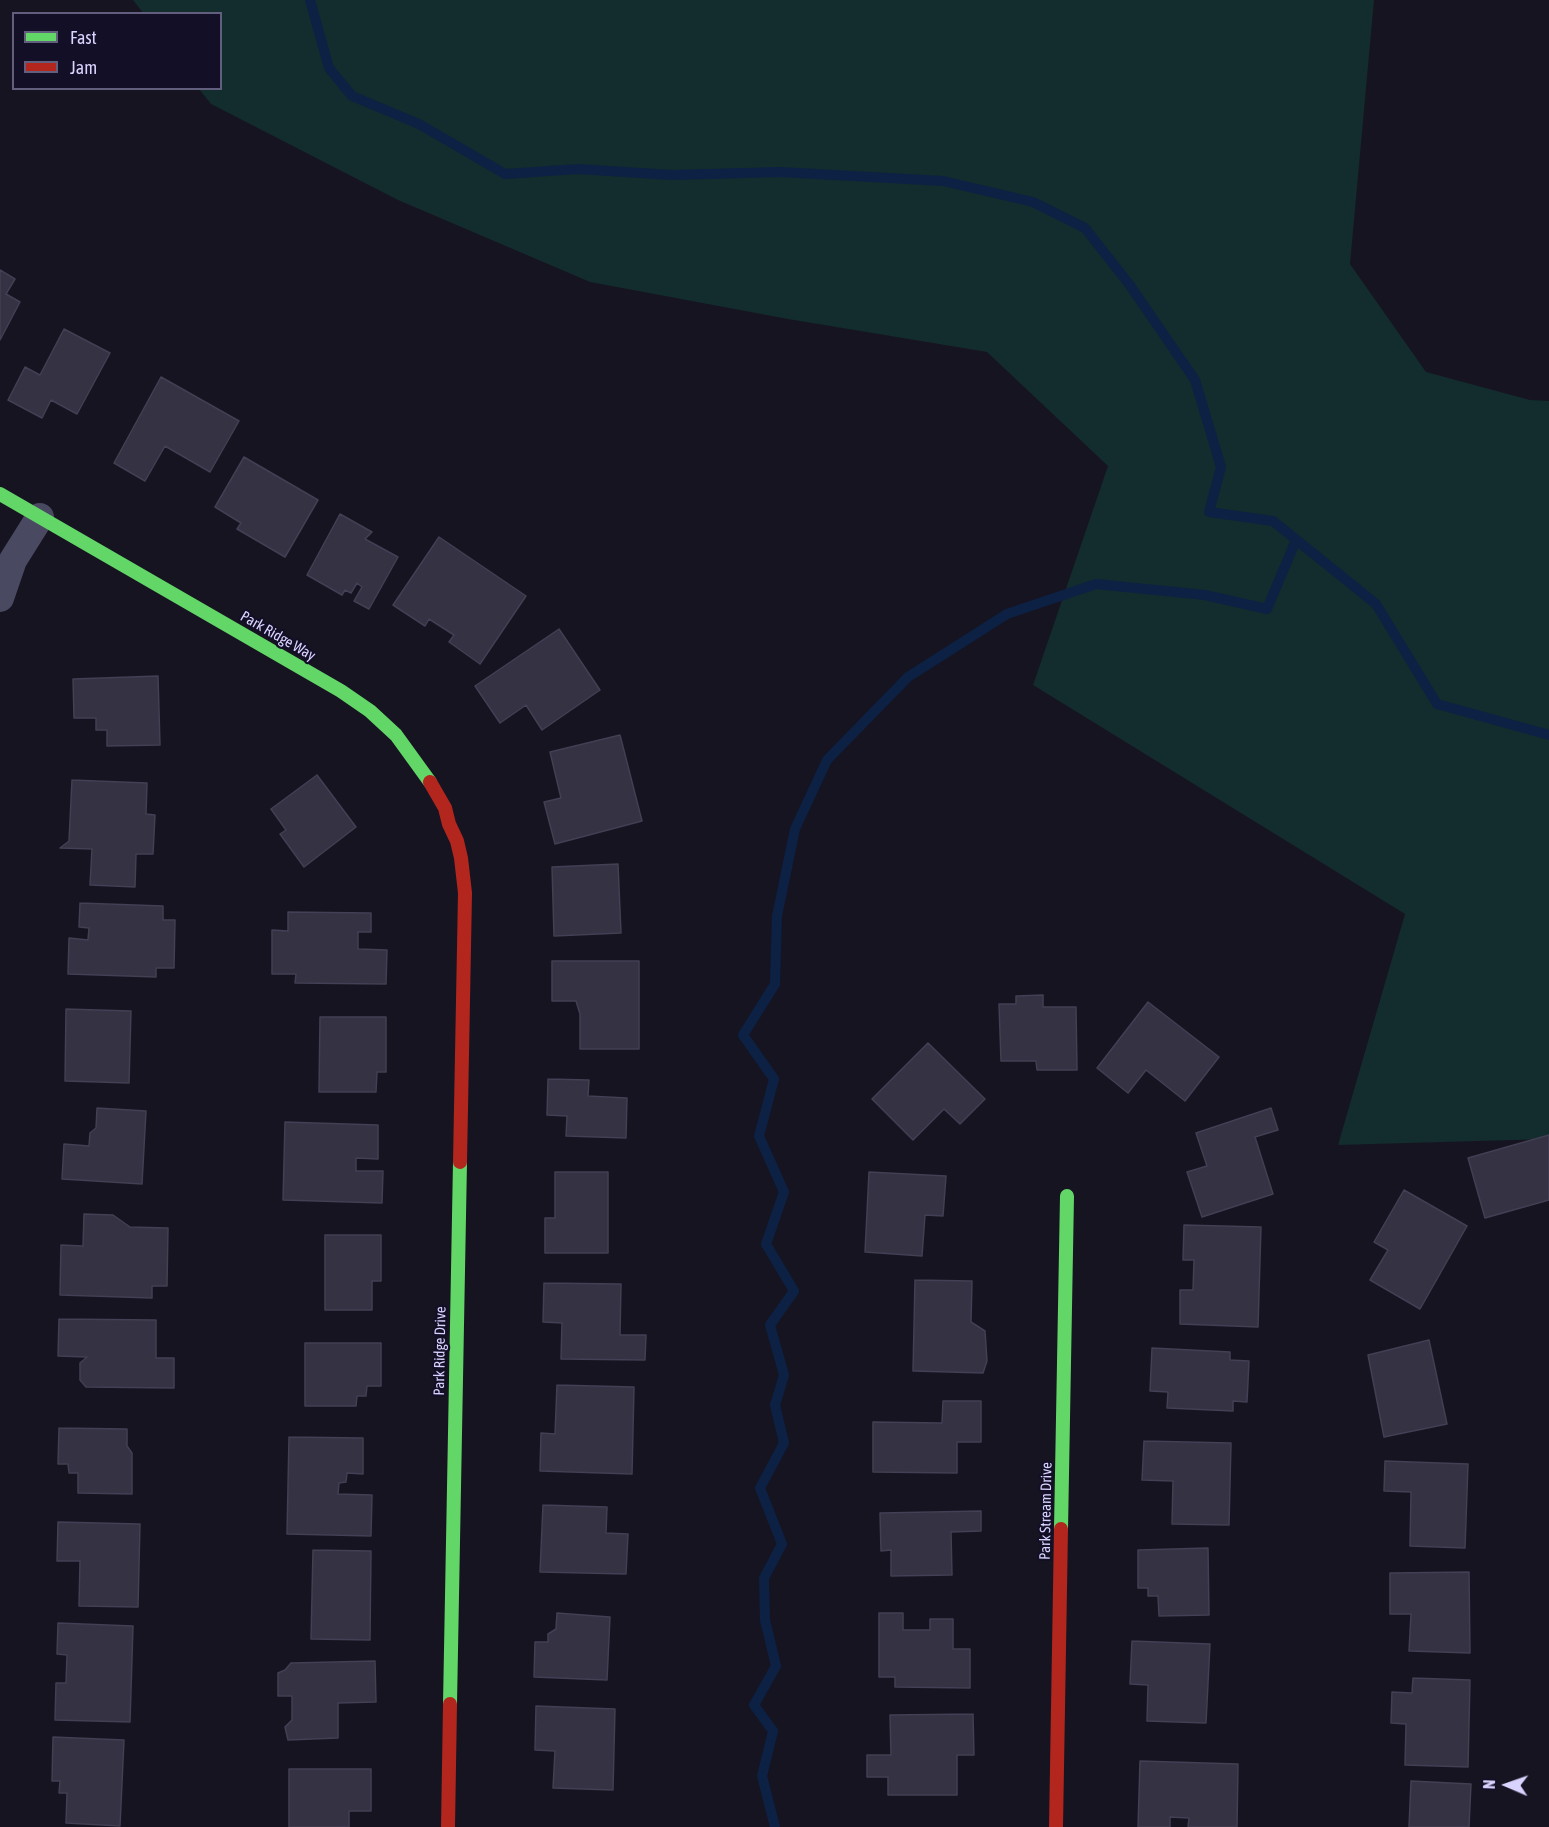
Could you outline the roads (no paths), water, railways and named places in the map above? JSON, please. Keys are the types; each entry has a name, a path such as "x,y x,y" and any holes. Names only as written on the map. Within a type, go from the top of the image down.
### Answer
{"street":[{"name":"Park Ridge Way","path":"0,494 341,691 370,711 396,735 437,792 457,841 463,876"},
{"path":"0,598 13,560 40,517"},
{"name":"Park Ridge Drive","path":"448,1827 465,893 463,876"},
{"name":"Park Stream Drive","path":"1056,1827 1067,1196"}],"waterway":[{"path":"310,0 329,68 352,96 419,124 505,174 578,169 672,175 780,172 943,181 1033,202 1085,228 1129,284 1195,380 1221,467 1209,512 1273,521 1376,604 1437,704 1549,735"},
{"path":"775,1827 762,1776 773,1731 754,1705 776,1666 765,1620 764,1578 782,1544 760,1488 784,1443 775,1405 784,1375 770,1325 794,1291 766,1244 784,1192 759,1136 774,1079 743,1035 775,984 777,916 795,829 827,760 908,677 1007,614 1096,584 1205,595 1267,609 1296,540"}]}
